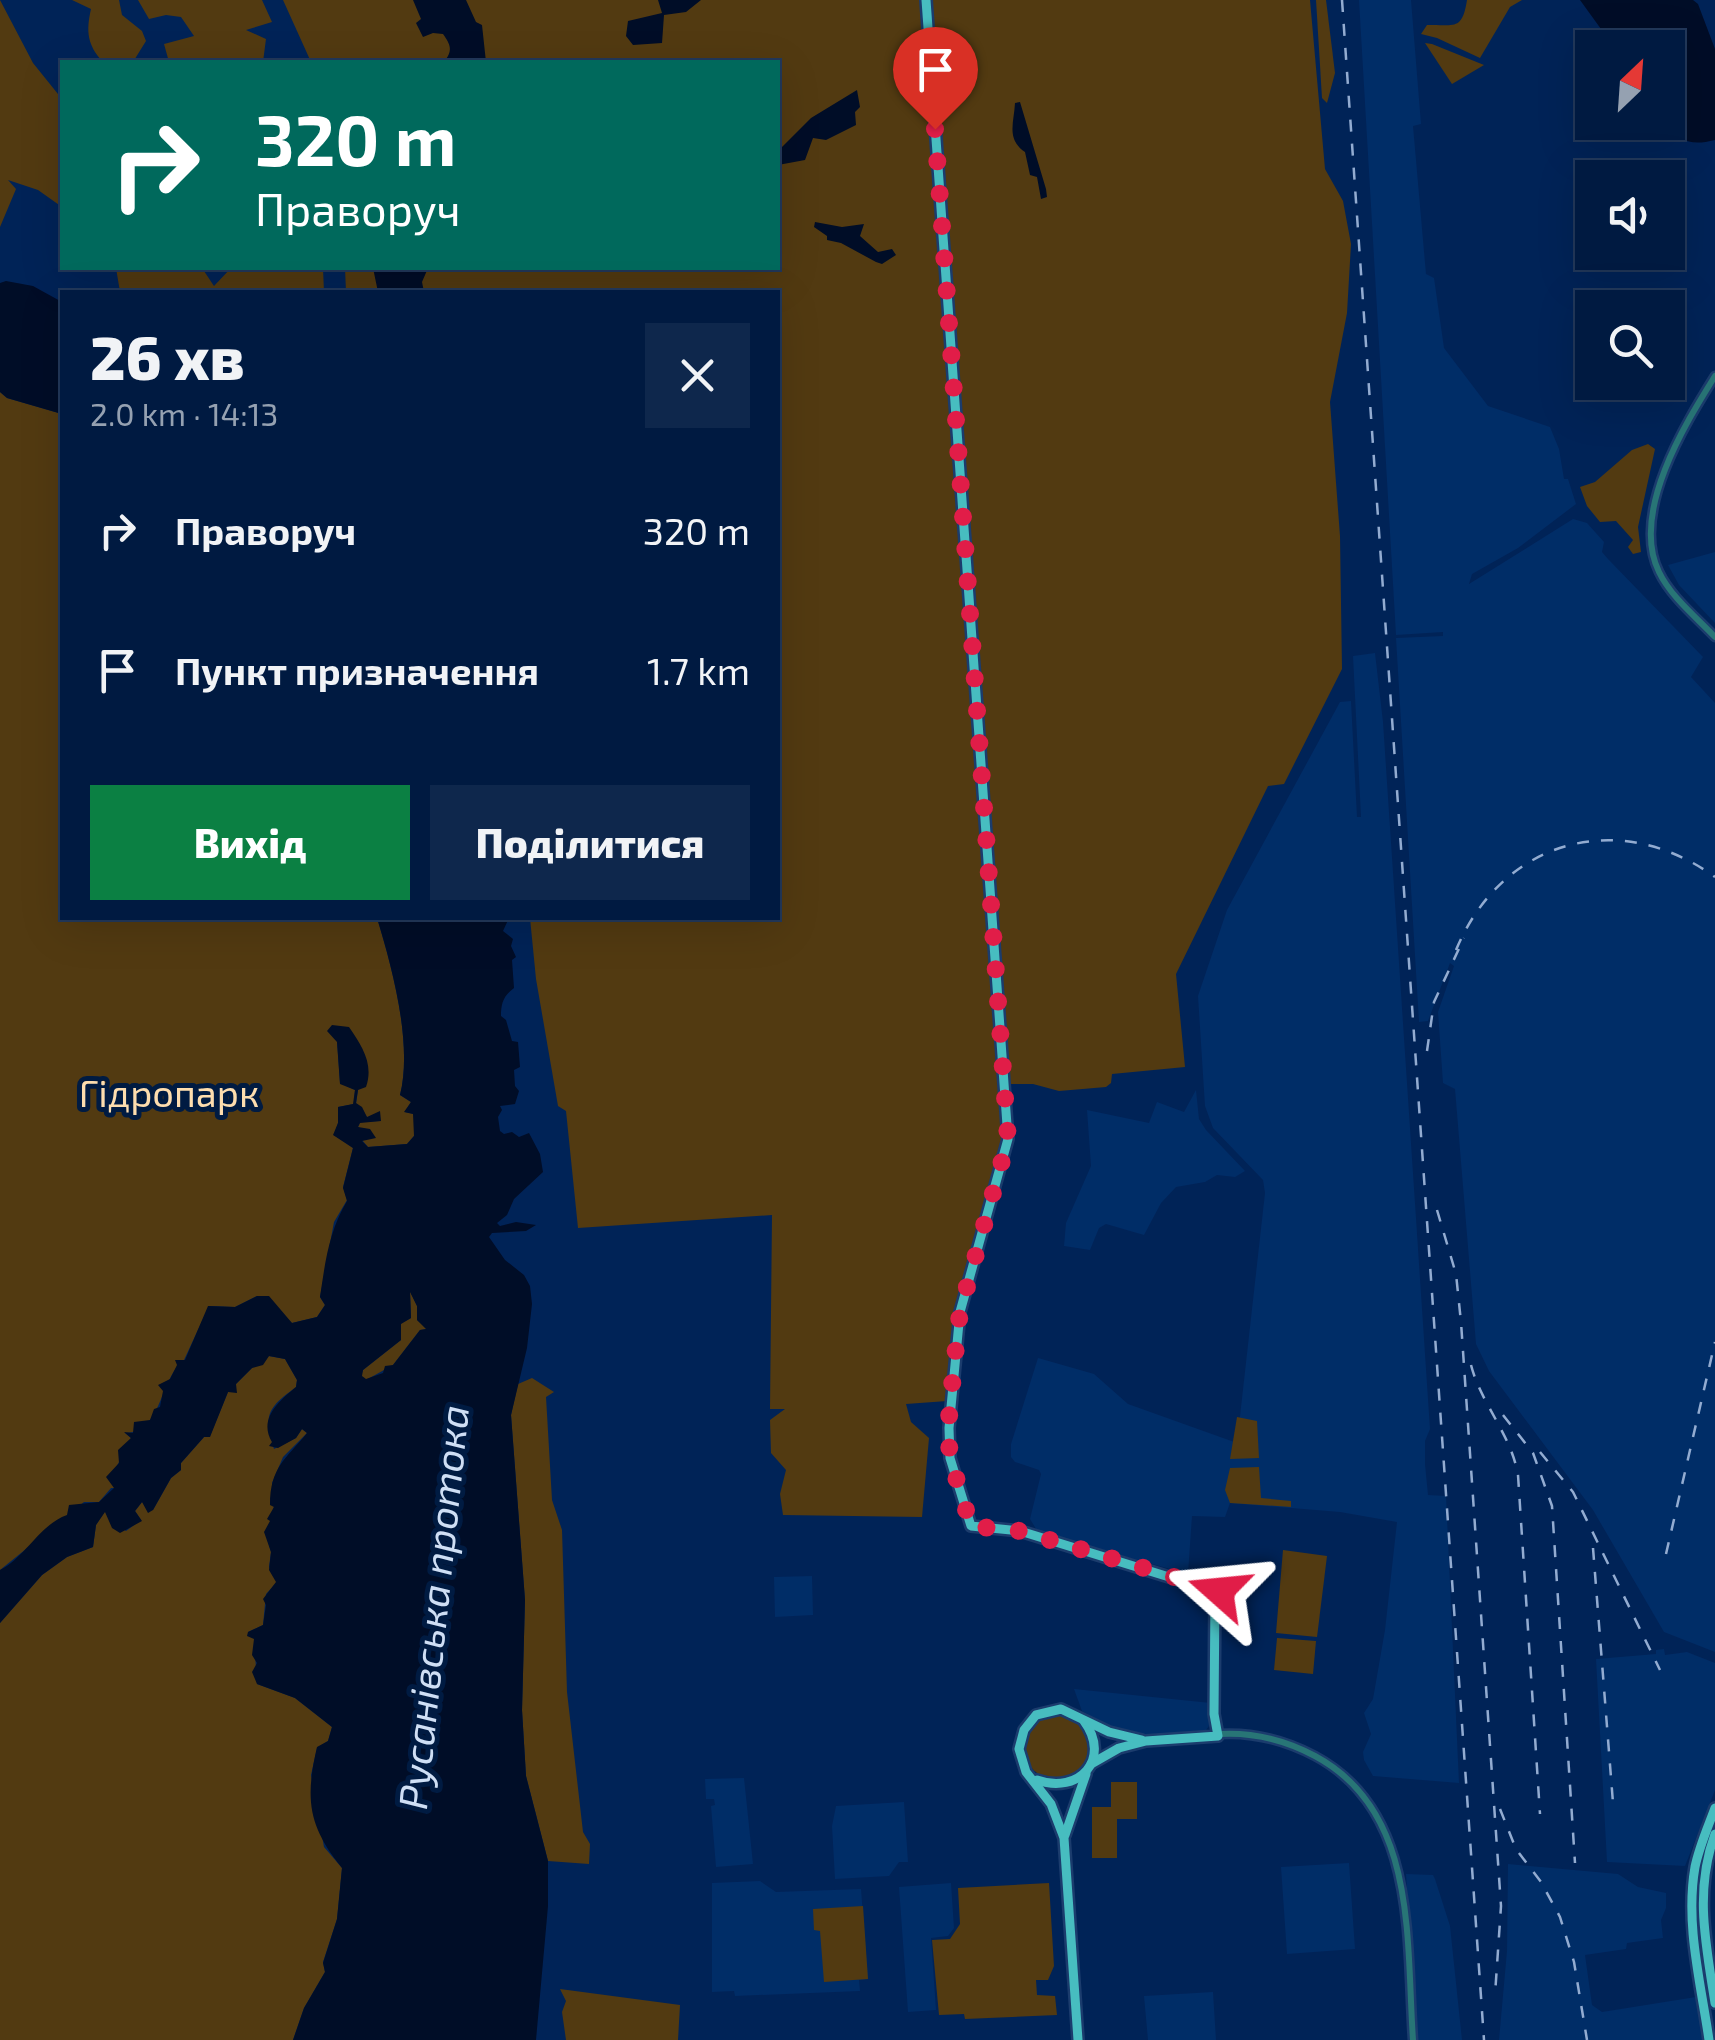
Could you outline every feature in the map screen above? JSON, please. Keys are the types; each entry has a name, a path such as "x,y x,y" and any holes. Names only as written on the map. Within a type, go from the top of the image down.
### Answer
{"main road":[{"path":"926,0 1008,1139 960,1312 948,1428 950,1458 971,1526 1020,1531 1212,1592 1214,1733 1120,1748 1069,1783 1056,1785 1032,1778"},
{"path":"1078,2040 1064,1838 1051,1804 1032,1778 1019,1749 1028,1722 1052,1709 1070,1711 1109,1732 1146,1741"},
{"path":"1064,1838 1094,1749 1092,1735 1082,1718"},
{"path":"1709,2040 1692,1928 1691,1894 1699,1850 1715,1808"},
{"path":"1715,1834 1701,1892 1715,2003"}],"street":[{"path":"1715,376 1673,446 1652,525 1652,550 1658,570 1671,590 1715,636"},
{"path":"1214,1733 1265,1737 1313,1755 1345,1776 1377,1816 1391,1842 1402,1889 1413,2040"}],"shaded area":[{"path":"1359,0 1411,0 1421,124 1413,126 1426,274 1434,278 1444,348 1488,406 1550,427 1564,479 1568,479 1576,504 1518,548 1472,574 1469,584 1573,519 1587,523 1604,542 1602,552 1608,559 1703,657 1691,677 1715,703 1715,1652 1664,1632 1593,1510 1489,1371 1476,1344 1455,1089 1443,1083 1438,1012 1454,966 1450,963 1428,1021 1419,1022 1396,638 1443,636 1443,632 1396,635"},
{"path":"1715,552 1715,623 1679,585 1668,565"},
{"path":"1375,653 1383,722 1430,1429 1425,1441 1425,1464 1428,1495 1446,1496 1459,1783 1373,1776 1364,1760 1363,1752 1371,1734 1364,1713 1373,1699 1385,1630 1397,1522 1340,1512 1230,1503 1225,1517 1192,1516 1188,1574 1038,1532 1030,1519 1041,1474 1011,1457 1011,1444 1038,1358 1094,1374 1128,1404 1237,1443 1265,1193 1263,1180 1213,1128 1205,1106 1198,996 1227,910 1340,702 1351,701 1357,817 1361,817 1353,656"},
{"path":"1196,1090 1199,1119 1245,1171 1235,1177 1217,1175 1205,1182 1176,1187 1161,1203 1144,1235 1106,1224 1099,1228 1090,1250 1064,1246 1066,1223 1091,1166 1087,1110 1149,1123 1157,1102 1184,1112"},
{"path":"812,1576 813,1615 775,1617 774,1577"},
{"path":"1664,1649 1665,1655 1687,1652 1715,1663 1715,1790 1685,1866 1607,1862 1596,1659 1656,1654 1656,1650"},
{"path":"1074,1689 1211,1703 1211,1723 1204,1733 1192,1734 1154,1736 1114,1729 1082,1711"},
{"path":"744,1778 753,1864 716,1867 711,1806 715,1805 714,1799 706,1799 705,1779"},
{"path":"904,1802 908,1862 899,1862 889,1876 835,1879 832,1826 836,1806"},
{"path":"1349,1863 1355,1949 1287,1954 1281,1867"},
{"path":"1508,1864 1618,1874 1638,1887 1666,1893 1661,1920 1663,1938 1585,1955 1592,2005 1602,2012 1696,1997 1704,2040 1499,2040 1507,1951"},
{"path":"1406,1874 1433,1875 1435,1879 1450,1926 1462,2040 1417,2040"},
{"path":"760,1881 776,1892 861,1889 868,1979 859,1980 860,1991 735,1996 734,1991 712,1992 712,1883"},
{"path":"951,1883 954,1928 948,1936 931,1938 936,2010 908,2012 899,1887"},
{"path":"1213,1992 1216,2040 1148,2040 1144,1996"}],"green space":[{"path":"0,0 33,63 60,97 60,206 38,190 8,180 16,189 0,227"},
{"path":"72,0 119,0 122,15 142,31 146,41 134,60 102,60 89,37 91,9"},
{"path":"138,0 262,0 272,22 246,30 266,39 263,60 168,60 164,44 194,36 181,17 149,19"},
{"path":"283,0 1310,0 1325,169 1343,201 1351,244 1347,313 1330,402 1340,536 1342,669 1284,784 1268,786 1176,974 1185,1067 1112,1074 1106,1087 1059,1091 1033,1084 1000,1084 1005,1145 957,1311 947,1401 906,1404 911,1422 929,1438 922,1517 783,1515 780,1494 786,1470 771,1453 770,1420 785,1409 770,1409 772,1215 578,1228 566,1111 558,1106 536,979 530,920 780,920 780,290 346,290 345,270 780,270 780,60 310,60"},
{"path":"1316,0 1326,0 1335,73 1327,103 1322,98"},
{"path":"1467,0 1522,0 1510,7 1480,58 1421,34 1427,25 1459,22"},
{"path":"1425,43 1432,44 1484,65 1452,84"},
{"path":"116,270 203,270 214,286 229,270 323,270 324,290 120,290"},
{"name":"Гідропарк","path":"0,392 7,398 60,413 60,920 378,920 399,1006 404,1053 400,1095 411,1102 405,1112 414,1114 414,1136 407,1144 368,1147 362,1140 375,1137 358,1127 360,1122 380,1121 367,1117 356,1104 358,1090 337,1041 340,1083 355,1090 354,1104 338,1107 334,1135 353,1148 343,1187 347,1200 334,1222 320,1297 325,1305 317,1317 292,1323 257,1296 235,1307 209,1306 154,1414 147,1424 125,1433 131,1438 115,1470 116,1488 111,1488 99,1502 84,1502 0,1570"},
{"path":"1648,444 1655,449 1638,527 1641,552 1633,554 1628,547 1633,540 1616,521 1600,522 1587,506 1580,487 1595,482 1632,450"},
{"path":"410,1291 417,1306 417,1320 428,1329 420,1330 393,1365 366,1380 361,1376 363,1370 401,1340 400,1324 411,1318"},
{"path":"269,1356 285,1359 297,1380 296,1387 278,1401 270,1414 274,1449 296,1438 302,1429 307,1433 283,1457 272,1483 274,1506 267,1538 271,1552 269,1567 277,1582 266,1594 263,1625 248,1632 254,1638 257,1684 295,1698 332,1727 328,1741 317,1748 311,1775 324,1847 342,1868 337,1919 323,1962 325,1972 304,2008 293,2040 0,2040 0,1623 42,1575 67,1557 93,1547 96,1525 105,1511 111,1521 126,1531 141,1520 135,1511 142,1502 153,1510 171,1478 181,1470 181,1463 204,1437 210,1436 228,1392"},
{"path":"532,1378 554,1392 546,1397 552,1500 562,1530 567,1692 583,1832 590,1844 589,1864 548,1861 526,1776 522,1710 525,1600 511,1415 518,1384"},
{"path":"1237,1417 1257,1421 1259,1458 1230,1459"},
{"path":"1259,1467 1261,1498 1291,1501 1291,1507 1230,1503 1225,1490 1230,1468"},
{"path":"1283,1550 1327,1556 1317,1637 1276,1633"},
{"path":"1277,1638 1316,1641 1313,1674 1274,1670"},
{"path":"1057,1714 1080,1724 1090,1747 1080,1770 1057,1780 1034,1770 1024,1747 1034,1724"},
{"path":"1111,1782 1137,1782 1137,1819 1117,1819 1117,1858 1092,1858 1092,1807 1111,1807"},
{"path":"1049,1883 1054,1966 1048,1980 1036,1980 1037,1995 1055,1996 1057,2015 965,2019 964,2014 939,2015 932,1940 950,1939 960,1924 958,1888"},
{"path":"863,1906 868,1979 824,1982 820,1931 814,1930 813,1909"},
{"path":"560,1989 680,2005 678,2040 566,2040 562,2012 566,2001"}],"water":[{"path":"413,0 466,0 476,22 482,25 486,60 445,60 450,51 448,41 443,34 423,37 416,23 421,19"},
{"path":"658,0 701,0 686,12 664,15 662,43 633,45 626,36 628,21 662,13"},
{"path":"1580,0 1693,0 1698,4 1715,49 1715,140 1699,143 1685,140 1685,30 1602,30"},
{"path":"857,90 860,107 855,112 856,125 826,140 813,138 805,160 780,165 780,149 811,118"},
{"path":"1020,102 1046,189 1047,197 1041,199 1037,177 1030,175 1025,152 1013,136 1015,103"},
{"path":"815,222 842,227 864,224 860,236 878,252 892,249 896,255 882,264 876,262 827,240 814,227"},
{"path":"373,270 427,270 424,290 378,290"},
{"path":"0,283 33,286 60,301 60,413 7,398 0,392"},
{"name":"Русанівська протока","path":"378,920 508,920 503,931 513,939 514,988 503,1000 501,1016 512,1041 518,1042 520,1067 514,1070 519,1091 515,1104 500,1106 498,1117 504,1134 512,1132 519,1137 529,1133 540,1154 543,1172 514,1199 507,1215 497,1223 536,1225 526,1231 492,1233 489,1237 505,1260 524,1275 532,1304 527,1348 511,1415 525,1600 522,1710 526,1776 548,1861 548,1906 536,2040 293,2040 304,2008 325,1972 323,1963 337,1919 342,1868 322,1839 311,1797 317,1747 328,1741 332,1727 295,1698 257,1684 252,1672 257,1663 252,1655 254,1639 247,1636 263,1625 263,1599 276,1582 269,1570 271,1552 264,1532 274,1507 270,1505 273,1481 281,1464 307,1433 302,1429 296,1438 278,1448 269,1446 269,1418 277,1404 296,1387 297,1380 285,1359 269,1356 236,1384 237,1393 228,1392 210,1437 204,1437 181,1463 181,1470 171,1478 153,1510 148,1513 142,1502 135,1511 142,1521 120,1533 112,1528 105,1512 96,1525 93,1547 67,1557 42,1575 0,1623 0,1570 48,1526 67,1515 69,1505 99,1502 114,1488 106,1477 119,1463 118,1450 131,1438 124,1432 133,1433 134,1422 150,1420 154,1409 160,1407 163,1391 158,1385 170,1379 177,1365 175,1360 185,1360 208,1306 235,1307 257,1296 269,1296 292,1323 317,1317 325,1305 320,1297 324,1272 332,1236 347,1201 343,1188 353,1148 333,1135 338,1107 353,1104 355,1090 340,1084 337,1042 327,1031 332,1025 349,1027 365,1056 368,1079 366,1087 358,1090 356,1103 367,1117 380,1111 381,1121 360,1123 358,1127 370,1129 376,1138 362,1141 368,1147 407,1144 414,1136 413,1114 404,1112 411,1102 400,1095 404,1053 394,982","holes":["410,1292 417,1306 417,1320 426,1329 420,1330 393,1365 385,1366 383,1373 366,1379 362,1376 363,1370 401,1340 401,1324 411,1318"]}],"railway":[{"path":"1342,0 1484,2040"},
{"path":"1456,950 1476,912 1502,882 1533,860 1566,846 1603,840 1640,843 1678,856 1715,877"},
{"path":"1427,1051 1434,1002 1464,938"},
{"path":"1437,1210 1456,1274 1461,1322 1501,1906 1495,1995"},
{"path":"1666,1554 1715,1342"},
{"path":"1471,1365 1509,1446 1518,1475 1540,1814"},
{"path":"1503,1415 1533,1453 1552,1506 1575,1863"},
{"path":"1540,1452 1573,1492 1660,1670"},
{"path":"1593,1548 1613,1803"},
{"path":"1500,1809 1516,1849 1541,1882 1560,1917 1574,1962 1587,2040"}],"route":[{"path":"935,129 1008,1139 960,1312 948,1428 950,1458 971,1526 1020,1531 1181,1579 1208,1589 1212,1595 1219,1591"}]}
